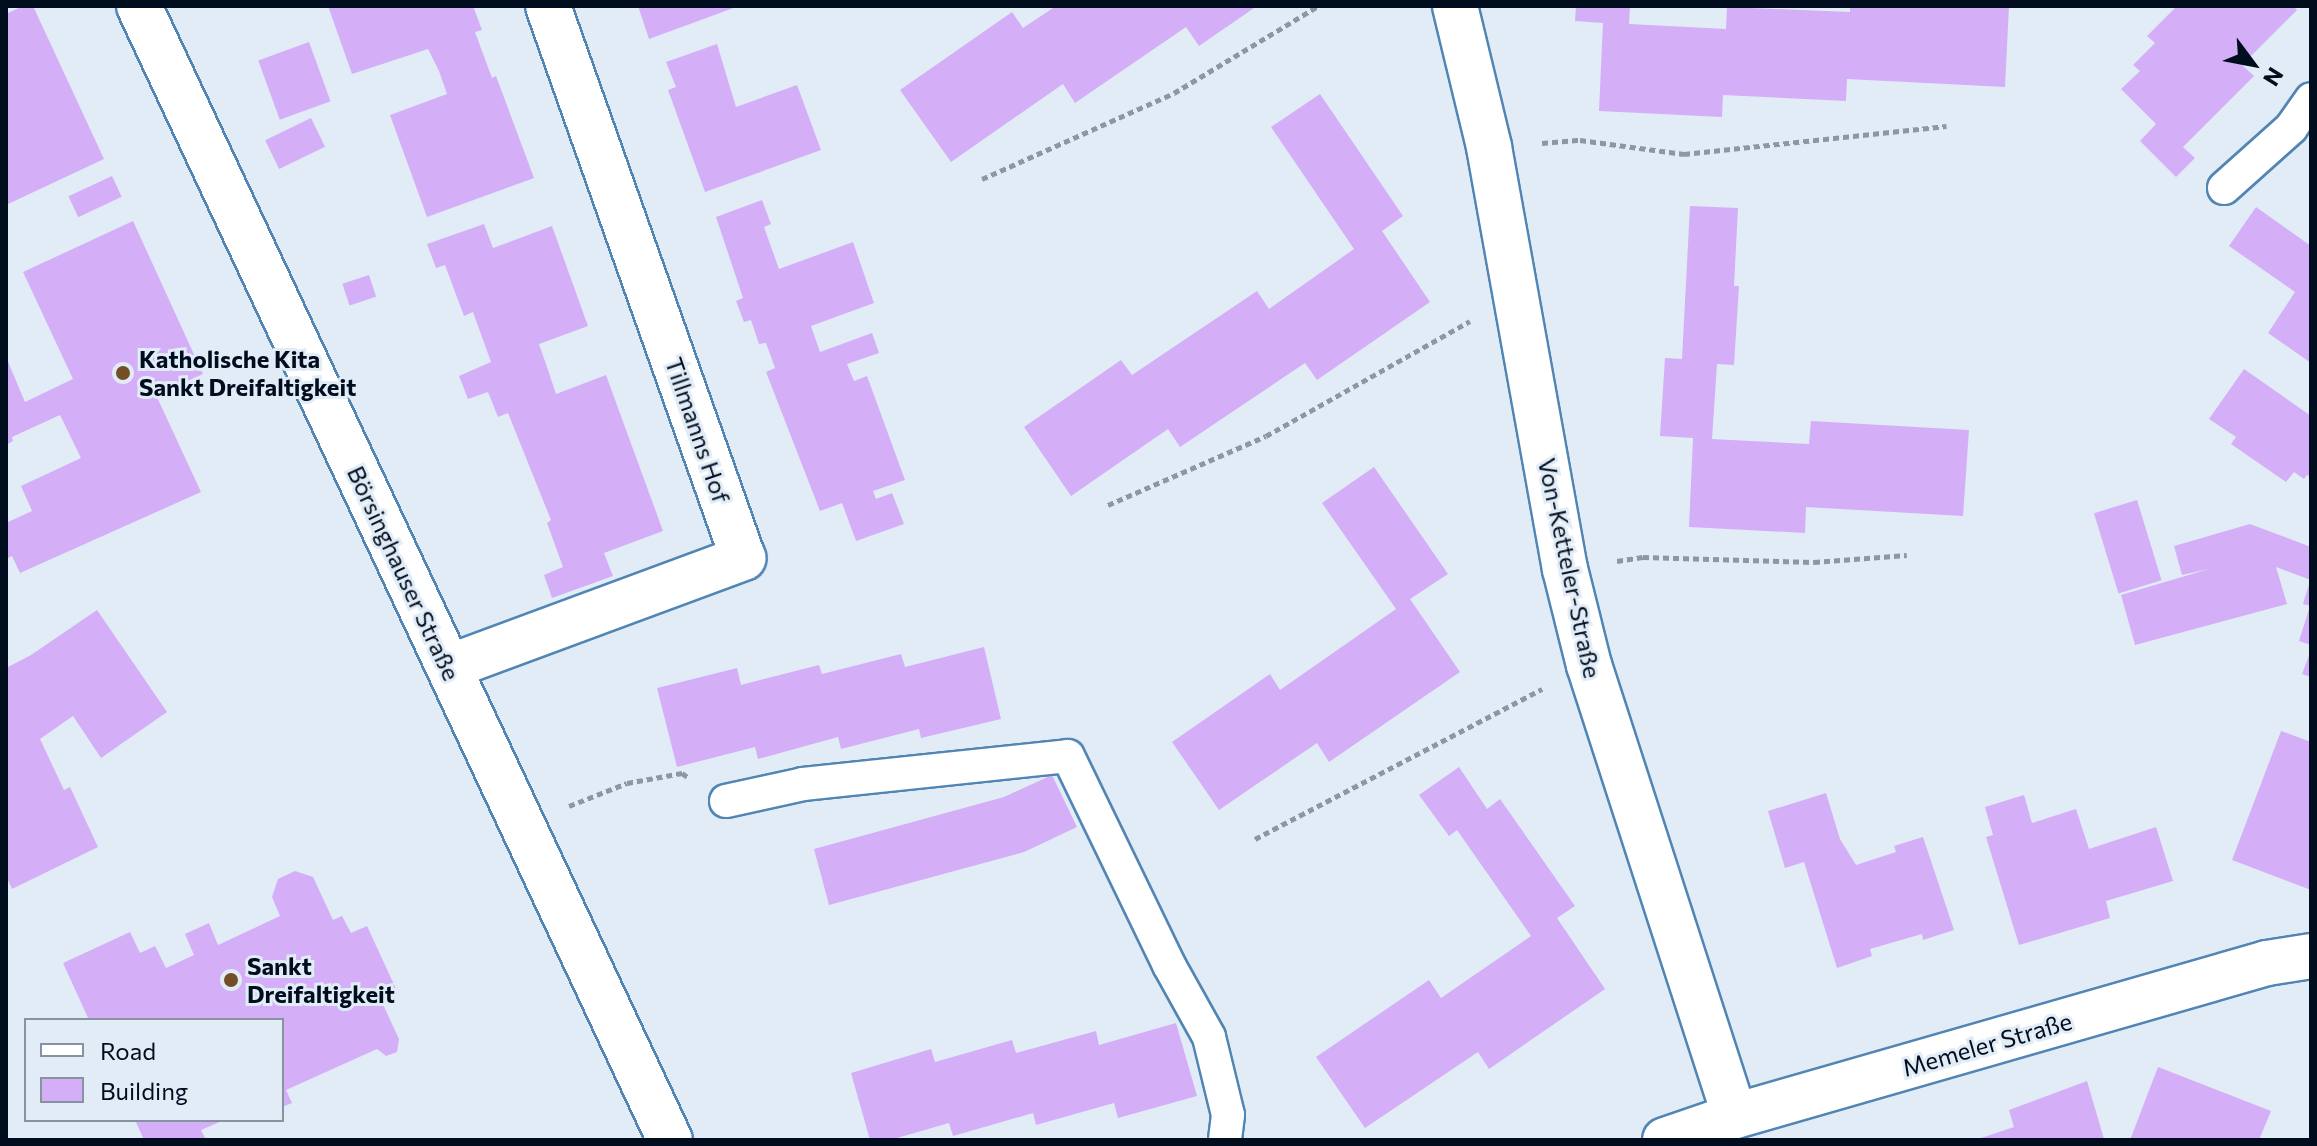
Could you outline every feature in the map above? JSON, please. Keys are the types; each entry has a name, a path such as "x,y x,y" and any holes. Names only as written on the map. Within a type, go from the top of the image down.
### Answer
{"street":[{"name":"Börsinghauser Straße","path":"139,6 670,1140"},
{"name":"Tillmanns Hof","path":"449,667 743,558 548,6"},
{"name":"Von-Ketteler-Straße","path":"1455,6 1489,147 1565,569 1589,665 1735,1116"},
{"name":"Memeler Straße","path":"1665,1140 1735,1116 2267,963 2311,956"}],"lane":[{"path":"2224,188 2291,128 2311,99"},
{"path":"726,801 803,784 1068,756 1169,965 1209,1037 1228,1115 1225,1140"}],"path":[{"path":"982,179 1174,93 1318,6"},
{"path":"1489,147 1580,140 1684,154 1947,126"},
{"path":"1108,505 1266,436 1449,329 1517,301"},
{"path":"1565,569 1643,557 1814,562 1907,555"},
{"path":"1255,839 1589,665"},
{"path":"520,825 627,783 682,773 726,801"}],"building":[{"path":"23,6 33,6 104,159 8,204 6,14"},
{"path":"328,6 473,6 482,30 475,32 492,78 496,76 534,178 427,217 390,115 447,94 439,71 428,49 352,74"},
{"path":"638,6 739,6 649,39"},
{"path":"1056,6 1257,6 1199,46 1186,27 1075,103 1063,84 951,162 900,90 1012,12 1023,28"},
{"path":"1576,6 1630,6 1629,24 1726,29 1727,7 1850,12 1850,6 2009,6 2005,87 1847,79 1846,101 1723,95 1722,117 1599,111 1603,23 1575,21"},
{"path":"2177,6 2293,6 2297,10 2242,65 2254,76 2183,147 2195,158 2176,177 2140,141 2156,124 2121,89 2140,71 2133,65 2155,43 2147,36"},
{"path":"309,42 331,101 280,120 258,60"},
{"path":"717,44 736,107 797,85 821,150 705,192 668,90 676,87 666,62"},
{"path":"1320,94 1403,216 1382,231 1430,302 1317,380 1305,363 1180,447 1168,429 1071,496 1024,427 1121,360 1132,375 1257,291 1269,309 1354,249 1271,127"},
{"path":"311,118 325,147 279,169 265,140"},
{"path":"112,176 122,197 78,217 68,196"},
{"path":"762,200 771,224 764,227 779,269 853,242 874,303 811,326 820,352 872,333 879,353 847,364 854,381 867,376 905,480 873,491 876,499 892,493 904,524 856,541 842,503 820,511 766,372 775,368 766,343 759,344 751,320 744,322 736,301 743,298 716,217"},
{"path":"1690,206 1738,208 1734,286 1739,286 1734,365 1717,364 1712,439 1809,444 1811,421 1969,430 1963,516 1806,507 1805,533 1689,527 1693,438 1660,436 1665,358 1682,359"},
{"path":"2256,207 2311,246 2311,363 2268,333 2295,292 2229,246"},
{"path":"133,221 203,374 156,395 201,492 20,573 12,556 6,559 6,523 32,511 21,486 81,458 60,415 12,437 13,441 6,445 6,357 25,402 73,379 23,272"},
{"path":"484,224 493,248 552,226 588,326 539,344 556,394 606,375 663,531 604,553 613,576 552,598 544,575 563,567 547,523 551,520 508,413 498,417 488,392 468,399 459,376 491,362 473,312 464,316 445,265 436,268 427,244"},
{"path":"369,275 376,297 349,306 342,284"},
{"path":"2244,369 2311,416 2311,477 2307,475 2304,479 2294,472 2286,482 2231,444 2236,437 2209,419"},
{"path":"1374,467 1448,574 1410,599 1460,672 1329,762 1317,743 1219,810 1172,742 1270,674 1280,690 1396,609 1322,503"},
{"path":"2137,500 2162,580 2119,593 2094,513"},
{"path":"2250,524 2311,547 2311,580 2276,567 2287,604 2135,645 2121,595 2209,569 2182,575 2174,546"},
{"path":"2311,582 2311,606 2303,604"},
{"path":"2311,607 2311,645 2299,641"},
{"path":"97,610 167,712 101,758 73,716 40,739 64,790 70,787 98,847 12,889 6,876 6,668 31,655"},
{"path":"984,647 1001,719 921,738 919,729 841,749 838,737 758,759 755,747 677,767 657,688 737,668 741,685 819,665 822,674 901,654 905,667"},
{"path":"2311,650 2311,677 2302,674"},
{"path":"2281,731 2311,742 2311,890 2232,860"},
{"path":"1459,767 1487,809 1500,799 1575,906 1557,918 1605,989 1489,1069 1478,1052 1365,1128 1316,1057 1429,980 1441,998 1531,936 1457,830 1449,836 1419,795"},
{"path":"1052,775 1077,827 1024,852 829,905 814,849 1004,797"},
{"path":"1826,793 1840,839 1856,865 1896,852 1894,846 1923,837 1954,930 1923,940 1922,934 1870,949 1872,956 1837,968 1804,862 1785,868 1768,811"},
{"path":"2024,795 2032,823 2076,809 2089,849 2156,827 2173,881 2106,901 2110,918 2019,945 1986,837 1993,835 1985,807"},
{"name":"Sankt Dreifaltigkeit","path":"295,871 313,877 333,920 342,916 351,933 367,926 397,991 380,998 399,1039 397,1052 386,1056 377,1049 286,1090 292,1103 284,1106 284,1018 88,1018 63,963 130,932 140,953 155,946 166,968 194,955 185,934 209,923 218,945 280,916 272,897 278,879"},
{"path":"1176,1023 1197,1096 1118,1118 1114,1103 1036,1125 1033,1113 953,1136 949,1123 890,1140 870,1140 851,1073 931,1049 935,1062 1012,1040 1016,1053 1096,1031 1099,1045"},
{"path":"2158,1067 2271,1111 2259,1140 2130,1140"},
{"path":"2087,1081 2104,1139 1975,1140 2014,1127 2009,1110"},
{"path":"136,1122 219,1122 201,1130 206,1140 144,1140"}],"place":[{"name":"Katholische Kita Sankt Dreifaltigkeit","path":"123,373"},
{"name":"Sankt Dreifaltigkeit","path":"231,980"}]}
